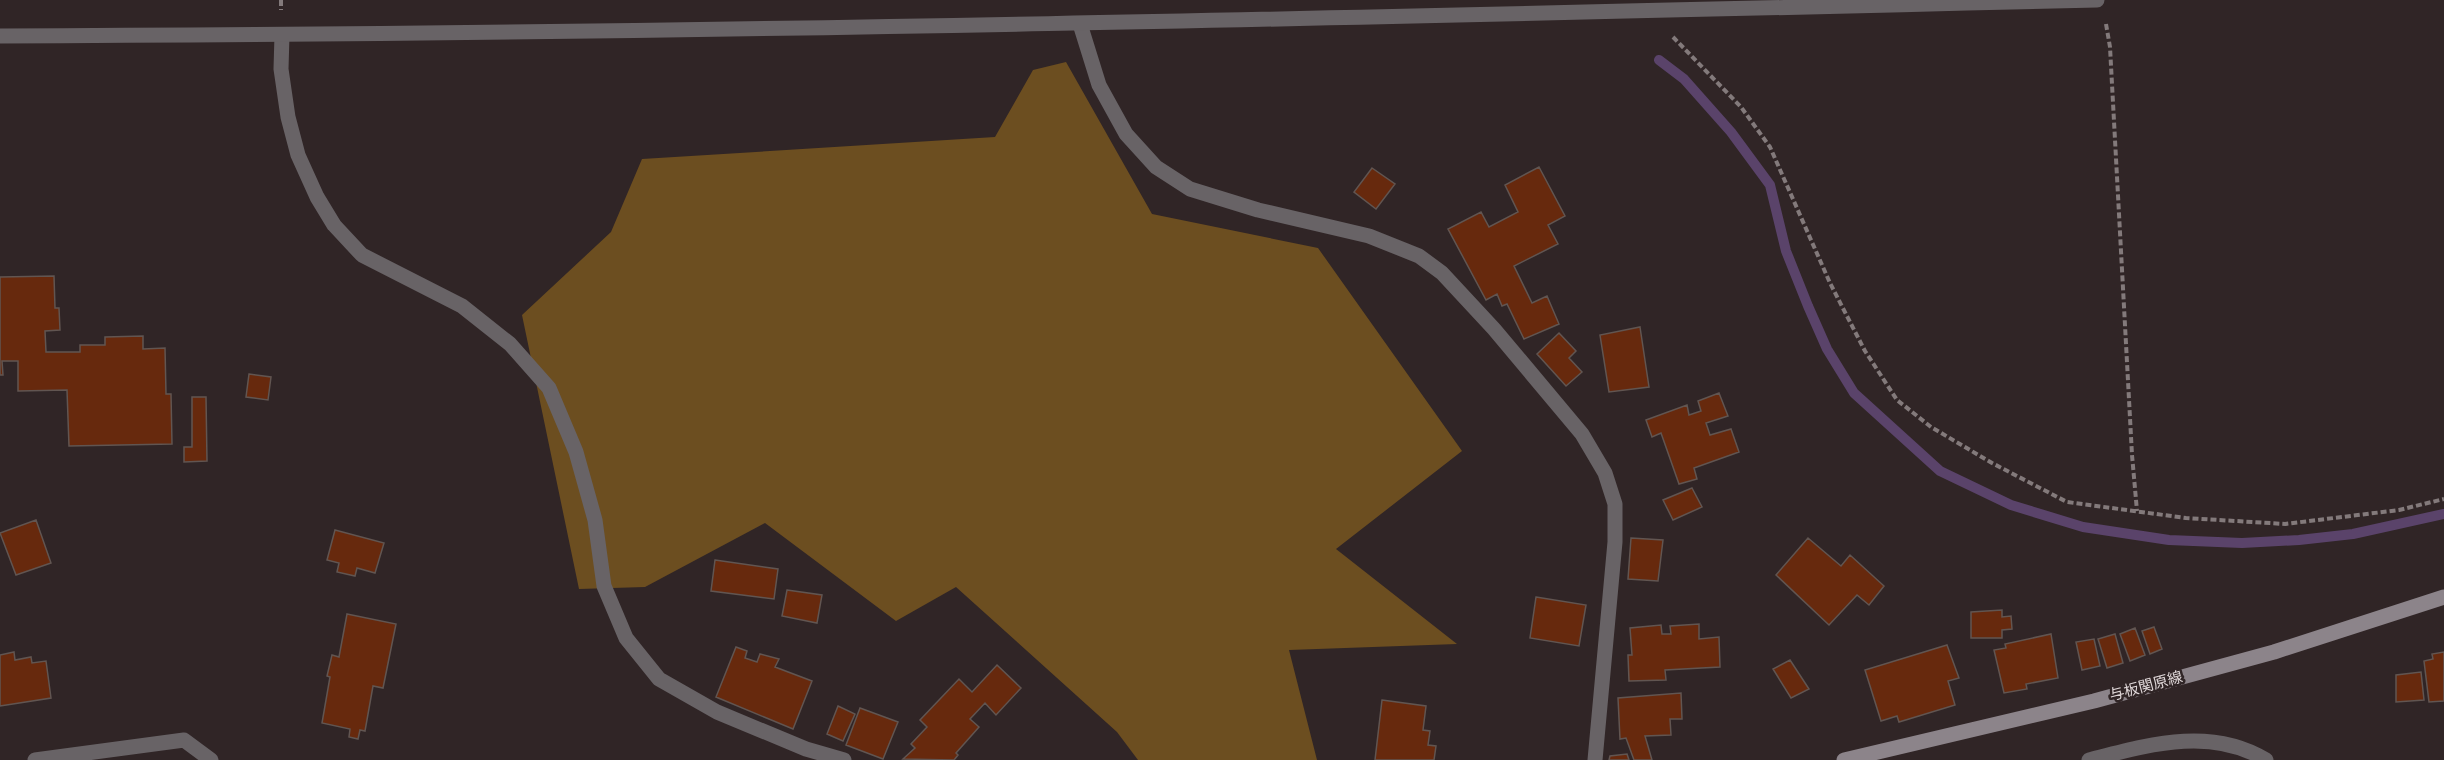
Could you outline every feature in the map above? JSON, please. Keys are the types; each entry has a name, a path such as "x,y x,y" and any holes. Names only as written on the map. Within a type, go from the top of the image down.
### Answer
{"main road":[{"name":"与板関原線","path":"1844,760 2094,700 2274,652 2444,597"}],"street":[{"path":"0,36 282,35 1080,24 2097,0"},
{"path":"1080,24 1099,85 1126,134 1156,167 1191,189 1258,210 1369,236 1419,256 1442,273 1494,329 1582,434 1605,473 1615,504 1615,542 1596,760"},
{"path":"282,35 281,69 288,117 298,155 317,197 334,225 362,255 462,306 510,344 549,388 576,452 595,520 604,586 626,638 659,679 717,712 806,749 844,760"},
{"path":"2089,760 2134,748 2184,739 2222,744 2253,752 2266,760"},
{"path":"35,760 184,740 211,760"}],"path":[{"path":"1647,11 1741,107 1770,147 1830,283 1865,351 1897,400 1931,427 1992,463 2067,502 2186,518 2285,524 2399,510 2444,499"},
{"path":"2106,23 2110,46 2137,511"}],"shaded area":[{"path":"1066,62 1152,214 1318,248 1462,451 1336,549 1457,644 1289,650 1317,760 1138,760 1117,732 956,587 896,621 765,523 645,587 579,589 522,315 611,232 642,159 995,137 1033,70"}],"building":[{"path":"1539,167 1565,216 1548,225 1558,244 1514,266 1532,303 1547,296 1559,324 1524,339 1507,304 1502,306 1497,294 1486,300 1448,229 1481,212 1489,227 1518,212 1505,185"},
{"path":"1372,168 1395,184 1376,209 1354,192"},
{"path":"54,276 55,308 59,308 60,330 45,331 46,352 80,352 80,345 105,345 105,337 143,336 143,349 165,348 166,394 171,394 172,444 69,446 67,390 18,391 18,361 2,361 3,375 0,375 0,277"},
{"path":"1640,327 1649,387 1609,392 1600,335"},
{"path":"1559,333 1576,351 1569,358 1582,372 1566,386 1537,354"},
{"path":"249,374 271,377 268,400 246,397"},
{"path":"1719,393 1728,416 1706,423 1710,435 1731,429 1739,452 1694,468 1697,479 1679,484 1661,433 1652,437 1646,420 1687,405 1689,415 1701,411 1698,401"},
{"path":"192,397 206,397 207,461 184,462 184,447 192,447"},
{"path":"1692,488 1702,507 1673,520 1663,500"},
{"path":"36,520 51,563 16,575 0,533"},
{"path":"335,530 384,543 375,573 357,568 355,576 337,572 339,563 327,560"},
{"path":"1631,538 1663,540 1658,581 1628,579"},
{"path":"1808,538 1841,566 1850,555 1884,586 1869,605 1857,595 1829,625 1776,575"},
{"path":"715,560 778,569 774,599 711,591"},
{"path":"787,590 822,595 817,623 782,616"},
{"path":"1536,597 1586,605 1579,646 1530,638"},
{"path":"2002,610 2002,617 2011,616 2012,629 2002,630 2002,638 1971,638 1971,612"},
{"path":"347,614 396,624 383,688 373,686 365,731 360,730 358,739 349,737 350,729 322,723 330,677 327,676 332,655 339,657"},
{"path":"1699,624 1699,639 1719,637 1720,667 1665,670 1666,680 1629,681 1628,655 1632,655 1630,628 1661,625 1662,634 1671,634 1670,626"},
{"path":"2154,627 2162,649 2150,654 2142,631"},
{"path":"2135,628 2145,655 2130,661 2120,634"},
{"path":"2051,634 2058,678 2026,684 2027,689 2004,693 1994,650 2006,648 2005,644"},
{"path":"2115,634 2123,663 2107,668 2098,639"},
{"path":"2094,639 2100,666 2082,670 2076,642"},
{"path":"1947,645 1959,678 1948,681 1955,705 1899,722 1897,716 1881,721 1865,670"},
{"path":"736,647 747,651 745,658 757,662 760,654 779,659 775,667 812,681 793,729 716,697"},
{"path":"14,652 15,660 31,657 32,663 46,661 51,698 0,706 0,655"},
{"path":"2444,652 2444,701 2429,702 2424,661 2433,659 2432,654"},
{"path":"1790,660 1809,689 1791,698 1773,669"},
{"path":"997,665 1021,688 996,715 985,703 970,719 979,727 956,753 958,755 954,760 903,759 915,748 911,744 927,727 920,720 959,679 972,692"},
{"path":"2421,672 2424,700 2396,702 2396,675"},
{"path":"1681,693 1682,719 1670,719 1671,735 1645,736 1652,760 1634,760 1626,738 1620,739 1618,698"},
{"path":"1382,700 1426,706 1423,730 1430,731 1428,745 1436,746 1434,760 1375,760"},
{"path":"838,706 855,714 843,741 827,734"},
{"path":"860,708 898,722 883,759 846,745"},
{"path":"1627,754 1629,760 1609,760 1610,756"}],"waterway":[{"path":"1659,60 1684,79 1731,132 1770,185 1786,251 1808,306 1827,349 1854,393 1940,471 2011,505 2083,527 2169,540 2242,543 2299,540 2353,534 2444,514"}]}
